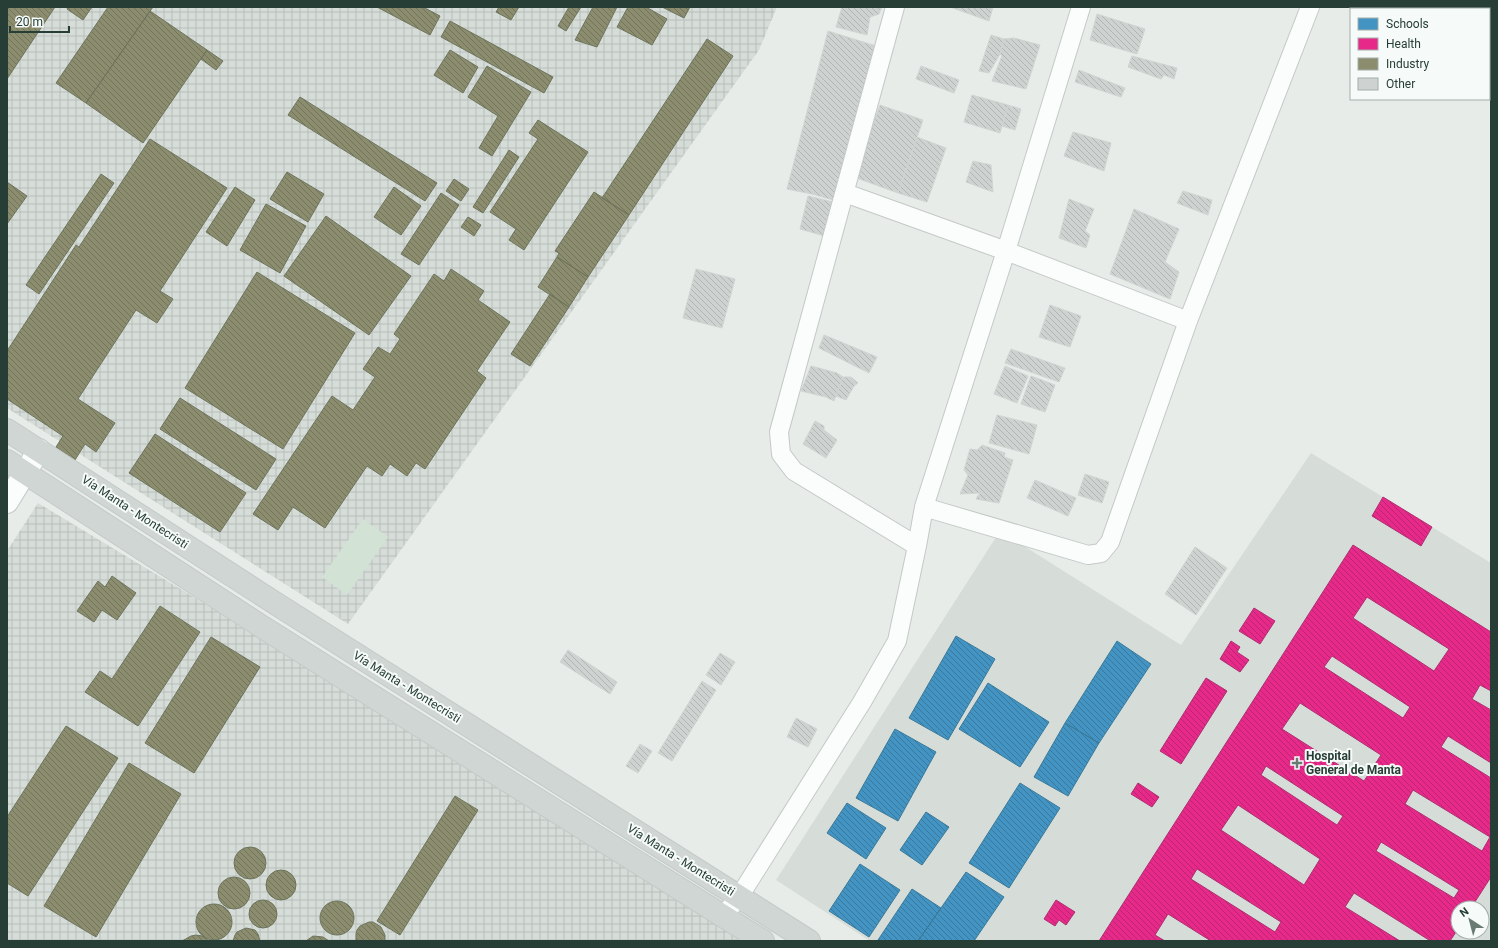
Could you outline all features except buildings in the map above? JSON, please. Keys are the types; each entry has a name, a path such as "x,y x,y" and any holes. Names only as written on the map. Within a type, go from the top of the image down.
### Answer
{"main road":[{"name":"Vía Manta - Montecristi","path":"7,430 278,605 809,941"},
{"name":"Vía Manta - Montecristi","path":"7,462 264,628 763,941"}],"street":[{"path":"895,7 779,432 781,454 794,471 917,546"},
{"path":"723,916 739,897 862,702 897,641 924,507 1006,251 1081,7"},
{"path":"924,507 1088,555 1101,553 1110,542 1188,321 1310,7"},
{"path":"845,193 1006,251 1188,321"},
{"path":"7,501 26,473 39,450"}],"shaded area":[{"path":"7,7 777,7 759,50 348,624 7,408"},
{"name":"Hospital General de Manta","path":"1311,453 1491,563 1491,941 870,941 776,880 1000,531 1181,645"},
{"path":"38,503 723,916 760,941 7,941 7,551"}],"green space":[{"path":"363,519 388,537 347,595 322,577"}],"place":[{"name":"Hospital General de Manta","path":"1297,763"}]}
